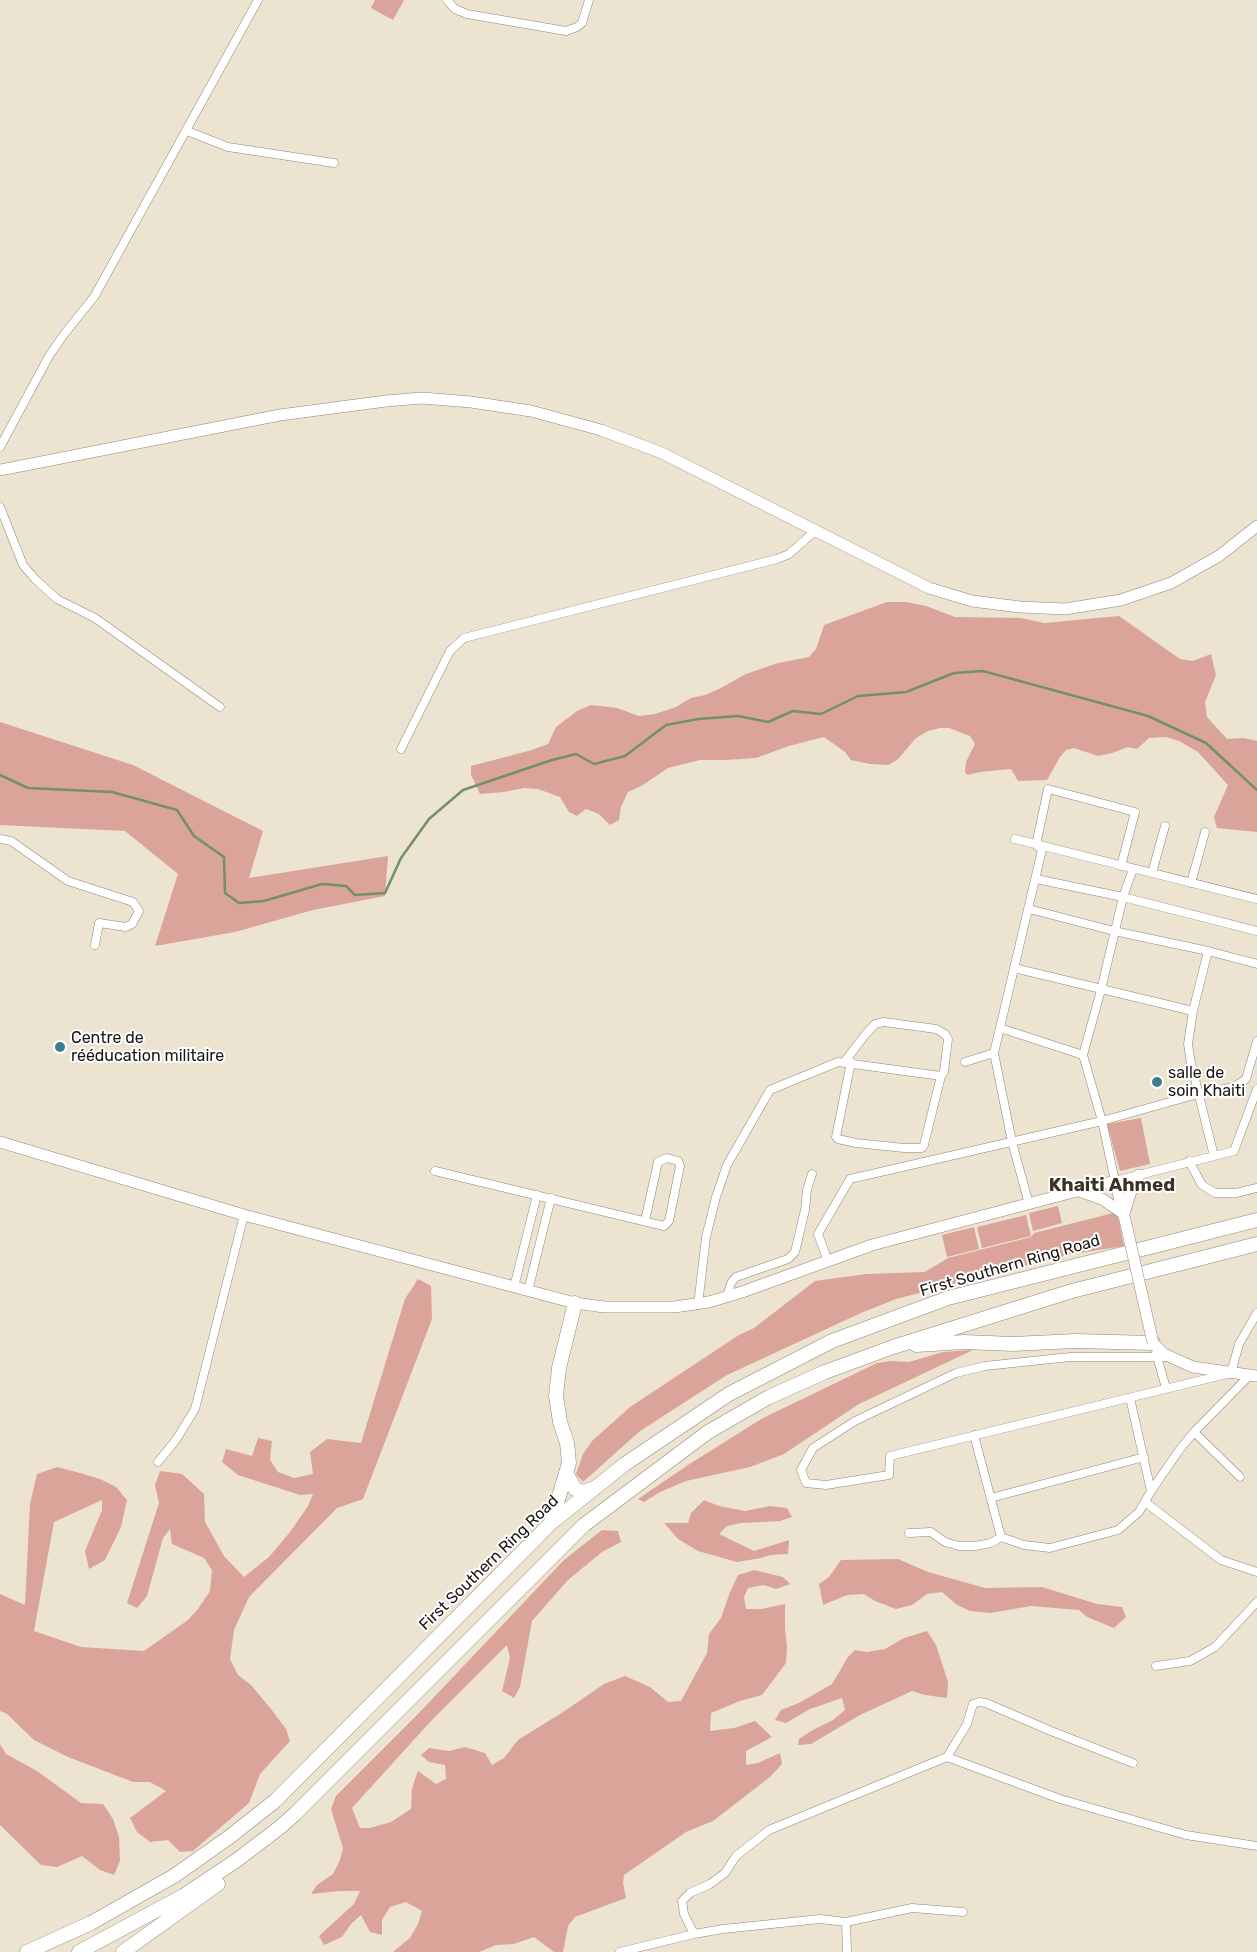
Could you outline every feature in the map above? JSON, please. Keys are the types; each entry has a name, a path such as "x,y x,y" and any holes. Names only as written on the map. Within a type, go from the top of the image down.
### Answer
{"highway":[{"name":"First Southern Ring Road","path":"27,1952 91,1923 174,1876 228,1838 275,1801 552,1523 626,1464 729,1394 832,1341 948,1298 1257,1220"},
{"path":"123,1952 222,1881 302,1807 584,1525 708,1432 769,1397 825,1372 893,1347 1072,1291 1257,1244"},
{"path":"552,1523 569,1463 567,1443 560,1422 556,1396 559,1368 575,1303"},
{"path":"893,1347 964,1342 1013,1344 1075,1341 1154,1343"},
{"path":"566,1473 575,1489 583,1492 595,1488"},
{"path":"79,1952 183,1896 279,1828"}],"main road":[{"path":"0,470 280,415 386,400 422,398 471,402 531,411 601,430 662,453 937,591 972,601 1020,607 1065,609 1121,600 1172,584 1219,556 1257,526"},
{"path":"0,1142 244,1215 528,1291 575,1303 617,1307 698,1305 727,1297 872,1245 1115,1181 1154,1343 1160,1352 1193,1367 1253,1376"},
{"path":"1125,1219 1130,1194 1139,1175"},
{"path":"1077,1191 1102,1199 1125,1219"}],"street":[{"path":"0,447 49,356 94,297 258,0"},
{"path":"447,0 456,9 467,14 566,31 572,30 582,23 589,0"},
{"path":"187,131 228,147 334,163"},
{"path":"0,507 24,565 56,599 95,618 220,707"},
{"path":"401,749 450,651 464,638 777,558 789,554 816,531"},
{"path":"1036,845 1048,789 1135,812 1122,866"},
{"path":"1152,873 1165,826"},
{"path":"1191,883 1205,832"},
{"path":"0,839 11,841 68,881 132,902 139,910 132,924 126,927 99,923 95,945"},
{"path":"1015,839 1257,899"},
{"path":"1029,1204 1012,1142 994,1053 1042,850 1036,845"},
{"path":"1133,869 1114,931 1101,990 1083,1056 1102,1121 1115,1181 1234,1150 1257,1089"},
{"path":"1036,879 1257,931"},
{"path":"1029,909 1257,964"},
{"path":"1208,951 1193,1011 1188,1044 1198,1094 1214,1156"},
{"path":"1014,968 1193,1011"},
{"path":"895,1022 936,1029 945,1034 948,1039 944,1072 941,1076 922,1148 856,1143 836,1137 848,1062 865,1035 875,1024 895,1022"},
{"path":"1000,1028 1083,1056"},
{"path":"828,1261 818,1234 850,1179 1102,1121 1198,1094 1234,1087 1246,1079 1257,1041"},
{"path":"965,1062 994,1053"},
{"path":"698,1305 706,1237 716,1197 727,1165 770,1090 829,1064 848,1062 941,1076"},
{"path":"435,1171 664,1226 668,1224 680,1166 678,1161 667,1158 658,1162 645,1221"},
{"path":"1190,1162 1202,1185 1215,1193 1236,1193 1257,1188"},
{"path":"727,1297 731,1282 736,1277 788,1259 795,1252 812,1174"},
{"path":"514,1287 537,1195"},
{"path":"528,1291 551,1198"},
{"path":"158,1462 176,1440 196,1409 244,1215"},
{"path":"1170,1358 1070,1357 985,1366 956,1373 855,1421 813,1448 801,1470 806,1483 826,1485 889,1475 890,1456 1232,1373 1239,1344 1257,1313"},
{"path":"1154,1343 1156,1357 1166,1388"},
{"path":"909,1533 931,1532 945,1542 959,1546 991,1543 1001,1537 1024,1544 1050,1548 1118,1530 1139,1512 1151,1491 1194,1432 1253,1376"},
{"path":"1130,1398 1151,1491"},
{"path":"1194,1432 1240,1477"},
{"path":"974,1435 1001,1537"},
{"path":"991,1498 1144,1457"},
{"path":"1145,1502 1221,1560 1257,1572"},
{"path":"1156,1666 1190,1661 1215,1647 1257,1602"},
{"path":"694,1934 684,1914 682,1901 690,1893 710,1884 725,1873 736,1856 769,1830 947,1757 967,1724 973,1704 979,1702 986,1703 1133,1763"},
{"path":"947,1757 1060,1799 1176,1832 1257,1846"},
{"path":"620,1952 723,1929 820,1920 846,1922 912,1908 963,1912"},
{"path":"846,1922 847,1952"}],"shaded area":[{"path":"375,0 404,0 393,20 371,8"},
{"path":"887,602 907,602 926,606 955,617 1021,618 1044,623 1119,616 1180,659 1193,661 1211,654 1216,675 1205,702 1207,717 1227,739 1244,738 1257,741 1257,832 1217,828 1214,817 1228,785 1198,752 1179,741 1166,737 1149,738 1137,749 1128,747 1098,756 1074,748 1066,750 1047,780 1018,781 1011,769 967,775 965,772 966,762 975,744 970,736 949,728 928,731 916,738 898,759 889,765 851,760 845,752 824,737 789,746 756,758 700,760 668,768 643,785 628,792 621,807 619,820 610,825 599,814 586,809 577,816 569,812 560,797 538,789 524,788 480,794 471,775 471,766 548,744 556,727 577,711 591,705 617,708 639,716 655,714 676,707 691,698 719,689 746,674 778,663 809,657 816,649 824,625"},
{"path":"0,722 133,765 263,831 249,878 388,856 385,896 313,910 235,932 155,946 178,874 125,831 0,825"},
{"path":"1141,1118 1150,1164 1120,1171 1107,1124"},
{"path":"1058,1206 1062,1223 1033,1231 1029,1213"},
{"path":"1117,1212 1124,1246 1067,1255 896,1299 861,1313 727,1375 640,1431 583,1482 576,1474 583,1454 592,1441 630,1407 739,1335 754,1328 815,1281 866,1274 925,1272 948,1258 1031,1237 1034,1233"},
{"path":"1026,1215 1031,1236 982,1248 977,1227"},
{"path":"974,1227 979,1249 947,1257 942,1235"},
{"path":"418,1279 431,1286 432,1319 363,1499 337,1508 249,1597 234,1630 230,1659 238,1675 251,1685 271,1709 286,1729 290,1741 260,1774 249,1803 193,1851 180,1852 168,1840 150,1842 137,1832 130,1818 166,1791 150,1782 133,1782 68,1757 34,1740 7,1714 0,1711 0,1594 25,1605 30,1504 37,1474 57,1467 80,1473 100,1479 116,1487 127,1500 121,1527 105,1560 89,1569 85,1551 102,1510 102,1500 54,1522 34,1631 81,1647 144,1651 188,1620 198,1609 210,1591 212,1570 204,1558 172,1544 170,1529 163,1538 147,1596 137,1608 127,1603 159,1503 155,1485 160,1471 182,1474 204,1494 205,1522 224,1556 244,1577 269,1557 290,1532 308,1506 313,1494 300,1495 238,1475 222,1462 226,1449 252,1456 258,1438 272,1441 270,1460 278,1472 294,1478 313,1474 310,1452 327,1439 361,1443 405,1299"},
{"path":"973,1350 859,1404 784,1454 750,1467 686,1481 660,1492 644,1502 638,1499 763,1418 877,1363 890,1361 909,1362 943,1352"},
{"path":"704,1500 719,1506 745,1511 770,1506 787,1508 792,1517 780,1521 741,1523 727,1526 719,1534 754,1551 789,1540 788,1554 771,1555 737,1562 698,1551 678,1539 664,1523 688,1523 691,1513"},
{"path":"602,1530 618,1531 621,1542 602,1552 568,1580 532,1621 520,1687 514,1698 502,1691 510,1658 507,1645 431,1721 352,1808 360,1828 370,1828 391,1822 411,1809 412,1788 418,1771 436,1784 446,1779 445,1765 429,1762 421,1755 429,1748 449,1751 465,1747 485,1753 492,1765 504,1758 518,1740 604,1684 625,1676 650,1687 668,1702 681,1701 707,1653 709,1634 721,1618 738,1575 754,1570 783,1577 790,1584 776,1589 764,1585 748,1588 744,1597 746,1609 761,1609 785,1604 786,1663 762,1695 740,1701 711,1713 710,1731 734,1728 755,1721 772,1737 746,1751 746,1765 758,1763 780,1753 782,1764 770,1777 713,1821 686,1832 624,1875 623,1883 626,1898 575,1917 568,1926 563,1952 554,1952 534,1937 514,1944 496,1945 479,1952 393,1952 410,1938 418,1924 422,1911 406,1902 390,1907 382,1920 382,1935 370,1932 361,1915 351,1924 342,1937 324,1945 319,1936 354,1904 360,1891 311,1894 317,1885 333,1874 340,1860 343,1848 331,1809 336,1796 418,1714 564,1560"},
{"path":"898,1559 928,1572 985,1588 1042,1587 1097,1604 1122,1607 1126,1617 1114,1628 1087,1617 1079,1610 1031,1606 990,1613 970,1611 957,1605 942,1592 927,1594 912,1605 896,1609 875,1601 864,1594 847,1595 823,1605 819,1584 829,1577 841,1560"},
{"path":"927,1631 936,1645 948,1682 947,1698 912,1691 860,1715 811,1744 798,1745 799,1739 833,1720 845,1710 842,1698 810,1709 786,1723 775,1720 781,1710 799,1703 832,1684 848,1657 855,1650 867,1652 885,1649 904,1638"},
{"path":"0,1744 6,1754 37,1771 81,1803 103,1804 113,1819 119,1837 120,1861 114,1875 100,1870 82,1856 57,1867 41,1865 0,1825"}],"waterway":[{"path":"0,775 28,788 112,792 177,810 194,836 224,857 225,893 239,903 264,901 322,884 346,886 355,895 385,893 401,858 429,819 463,790 552,760 576,754 594,764 625,756 666,725 698,719 738,716 768,722 793,711 821,714 858,696 906,692 954,673 983,671 1148,716 1206,743 1257,790"}],"place":[{"name":"Centre de rééducation militaire","path":"60,1047"},
{"name":"salle de soin Khaiti","path":"1157,1082"}],"district":[{"name":"Khaiti Ahmed","path":"1112,1186"}]}
